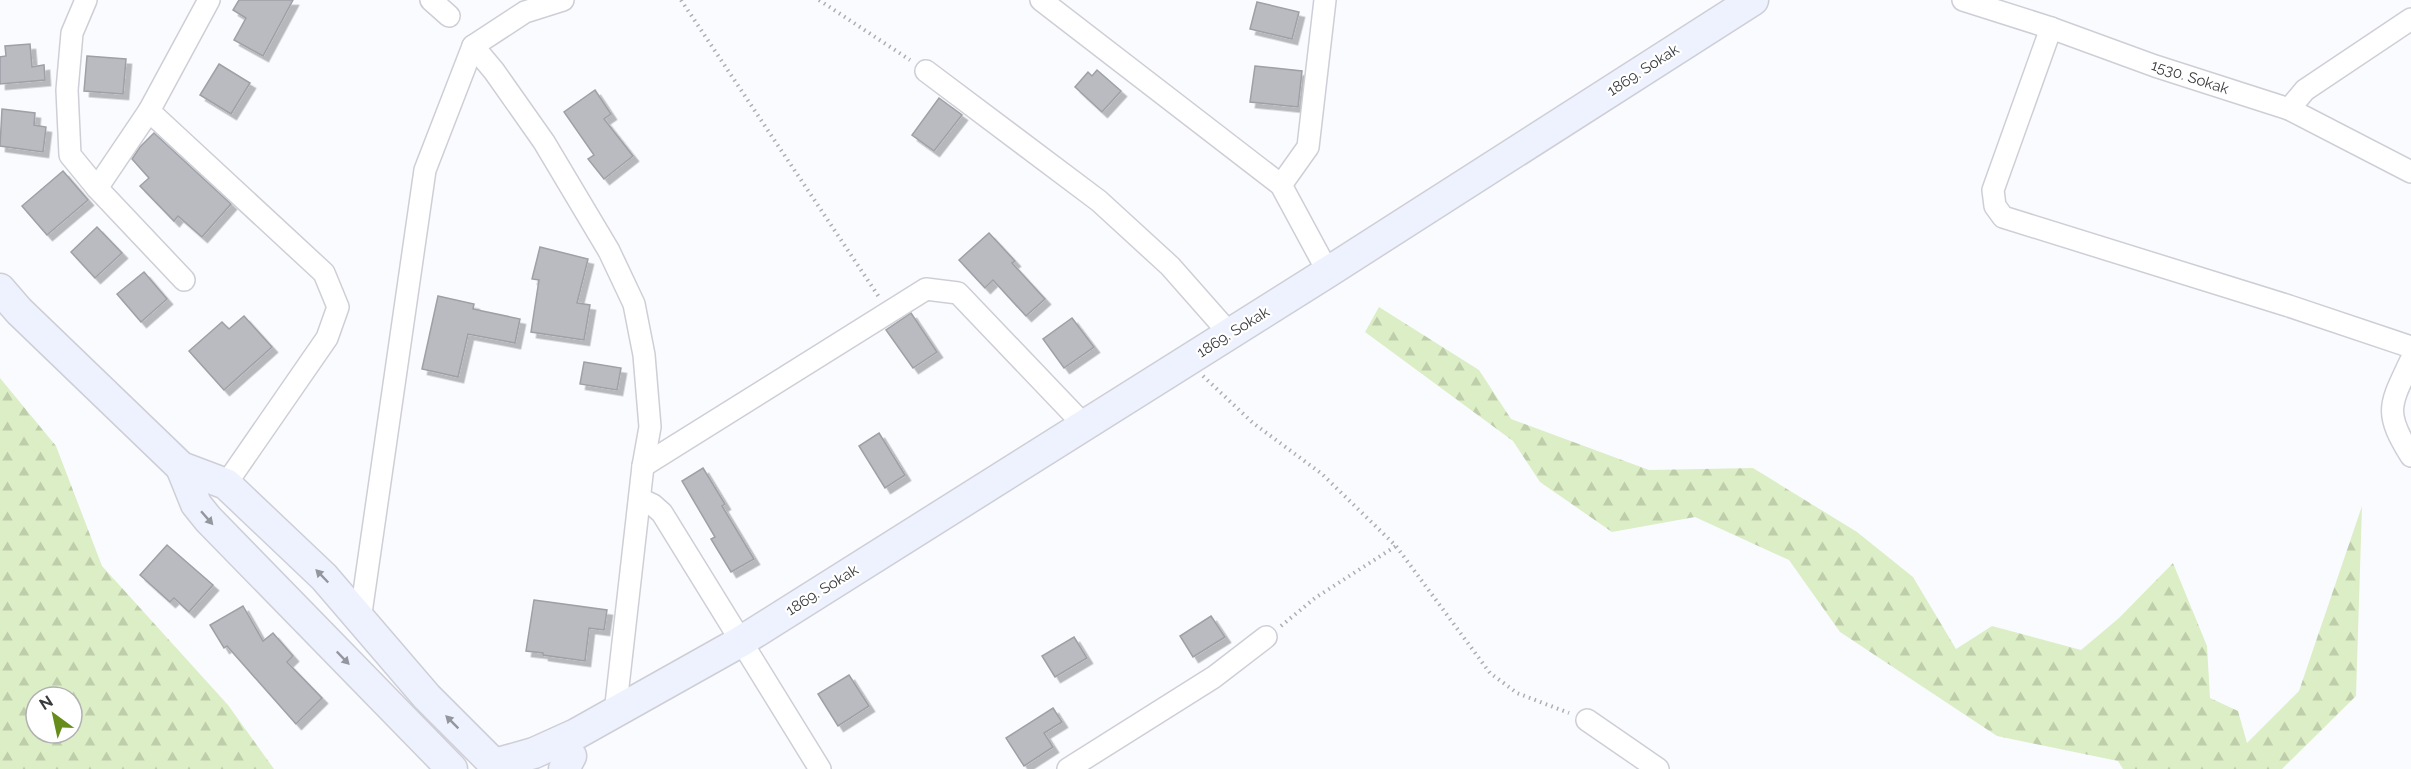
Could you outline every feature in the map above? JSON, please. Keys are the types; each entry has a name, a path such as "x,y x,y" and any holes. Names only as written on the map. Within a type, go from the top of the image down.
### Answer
{"main road":[{"name":"1869. Sokak","path":"500,766 552,745 711,660 1085,426 1753,0"},
{"path":"0,289 19,311 181,466 226,484 324,578 427,697 500,766"},
{"path":"181,466 196,504 208,519 452,769"},
{"name":"1869. Sokak","path":"562,765 711,660"}],"street":[{"path":"86,0 72,33 67,90 70,155 97,188 184,280"},
{"path":"97,188 149,111 209,0"},
{"path":"430,0 449,16"},
{"path":"360,620 425,170 473,46 525,12 563,0"},
{"path":"1041,0 1281,185 1328,272"},
{"path":"1281,185 1308,147 1325,0"},
{"name":"1530. Sokak","path":"1963,0 2289,109 2411,172"},
{"path":"2289,109 2305,90 2411,19"},
{"path":"2051,28 1993,190 1995,206 2003,217 2289,306 2411,347"},
{"path":"473,46 494,71 544,142 609,251 634,304 644,355 650,427 643,466 615,713"},
{"path":"926,71 1099,201 1170,266 1230,334"},
{"path":"149,111 324,273 338,307 327,338 226,484"},
{"path":"643,466 926,289 958,293 1085,426"},
{"path":"2411,360 2397,390 2391,411 2396,431 2411,456"},
{"path":"640,499 653,505 662,513 820,769"},
{"path":"1068,769 1214,677 1266,637"},
{"path":"1587,720 1658,769"}],"path":[{"path":"681,0 889,312"},
{"path":"819,0 926,71"},
{"path":"1189,360 1234,407 1322,474 1396,546 1490,673 1517,693 1587,720"},
{"path":"1266,637 1315,598 1396,546"}],"green space":[{"path":"1379,307 1479,370 1511,419 1649,470 1753,468 1857,532 1913,577 1956,649 1992,626 2081,650 2119,618 2173,563 2207,646 2210,698 2238,711 2247,743 2299,691 2362,506 2356,696 2282,769 2123,769 2118,761 1997,736 1840,632 1789,560 1695,517 1612,532 1540,482 1513,441 1365,332"},
{"path":"0,378 56,446 102,566 228,705 274,769 0,769"}],"building":[{"path":"239,0 293,0 263,56 234,40 246,18 233,10"},
{"path":"1257,2 1299,12 1292,39 1250,29"},
{"path":"30,44 32,67 44,65 45,80 0,84 0,57 6,56 5,46"},
{"path":"87,56 126,59 123,94 84,91"},
{"path":"219,64 250,83 231,114 200,95"},
{"path":"1255,66 1302,71 1298,107 1250,102"},
{"path":"1097,70 1121,91 1102,112 1075,87 1088,72 1092,76"},
{"path":"595,90 611,114 604,119 633,156 604,179 588,159 594,155 564,112"},
{"path":"939,98 962,115 934,151 912,135"},
{"path":"2,109 35,113 34,125 46,127 43,152 0,146"},
{"path":"154,133 231,204 202,237 178,216 174,221 140,186 149,178 132,159"},
{"path":"63,171 88,200 47,235 22,206"},
{"path":"97,227 122,253 95,278 71,252"},
{"path":"989,233 1015,261 1012,263 1045,299 1026,316 993,280 985,288 959,260"},
{"path":"540,247 588,259 577,303 590,305 584,340 531,332 539,280 532,279"},
{"path":"144,272 167,299 141,322 117,294"},
{"path":"438,296 474,304 473,309 520,319 515,343 468,334 458,377 422,369"},
{"path":"911,313 937,352 913,368 886,330"},
{"path":"244,316 272,347 224,390 189,351 222,322 229,329"},
{"path":"1072,318 1094,347 1064,368 1043,339"},
{"path":"584,362 621,368 617,390 580,384"},
{"path":"879,433 905,475 885,488 859,446"},
{"path":"703,468 725,504 722,506 754,559 731,572 711,539 715,537 682,481"},
{"path":"167,545 213,585 189,612 174,598 170,602 140,575"},
{"path":"534,600 607,610 604,630 589,628 585,661 526,651"},
{"path":"243,606 263,641 273,633 293,656 287,662 322,698 296,724 227,646 224,648 210,625"},
{"path":"1211,616 1225,637 1193,657 1180,636"},
{"path":"1074,637 1087,658 1055,677 1042,656"},
{"path":"849,675 869,706 838,726 818,694"},
{"path":"1053,708 1062,722 1044,733 1053,747 1024,766 1006,738"}]}
